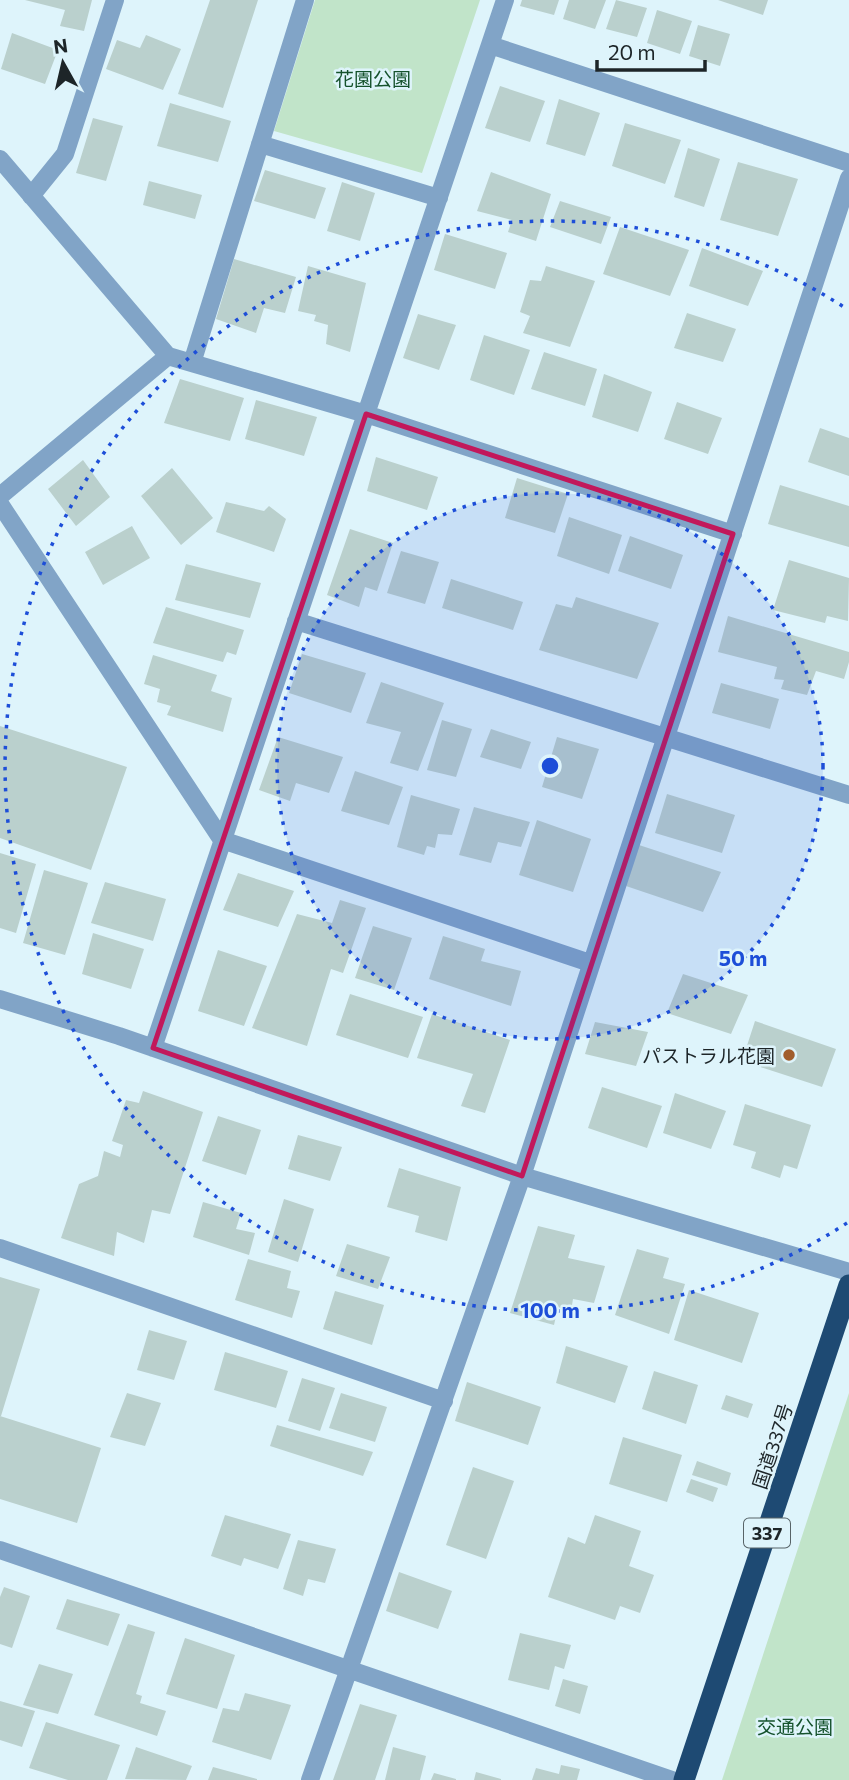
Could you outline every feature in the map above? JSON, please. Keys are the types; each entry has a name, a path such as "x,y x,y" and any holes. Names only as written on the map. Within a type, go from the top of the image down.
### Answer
{"highway":[{"name":"国道337号","path":"684,1780 849,1285"}],"street":[{"path":"32,196 65,154 116,0"},
{"path":"192,363 305,0"},
{"path":"153,1048 505,0"},
{"path":"490,45 849,163"},
{"path":"260,144 439,198"},
{"path":"0,159 168,356 366,414 733,534"},
{"path":"310,1780 522,1176 849,178"},
{"path":"0,496 168,356"},
{"path":"0,504 222,840 590,963"},
{"path":"296,621 849,795"},
{"path":"0,999 153,1048 522,1176 849,1272"},
{"path":"0,1248 444,1401"},
{"path":"0,1550 672,1780"}],"highlighted area":[{"path":"366,414 733,534 522,1176 153,1048"}],"green space":[{"name":"花園公園","path":"315,0 480,0 422,173 274,131"},
{"name":"交通公園","path":"849,1393 849,1780 722,1780"}],"building":[{"path":"25,0 92,0 84,31 60,26 65,10"},
{"path":"210,0 258,0 223,108 178,94"},
{"path":"522,0 559,0 554,15 520,6"},
{"path":"569,0 606,0 595,29 563,19"},
{"path":"616,0 647,8 637,37 606,29"},
{"path":"718,0 768,0 763,15"},
{"path":"657,10 692,21 680,54 647,43"},
{"path":"698,25 730,34 720,66 689,56"},
{"path":"12,33 58,50 45,84 1,69"},
{"path":"146,35 181,49 163,90 106,69 117,40 140,48"},
{"path":"500,86 545,101 530,142 485,128"},
{"path":"559,99 600,113 585,156 546,144"},
{"path":"170,103 231,121 218,162 157,146"},
{"path":"93,118 123,126 106,181 76,173"},
{"path":"625,123 681,140 665,184 612,166"},
{"path":"688,148 720,159 704,207 674,197"},
{"path":"738,162 798,179 778,236 720,220"},
{"path":"265,170 326,188 315,219 254,201"},
{"path":"491,172 551,194 536,241 508,232 512,220 477,211"},
{"path":"149,181 202,195 195,219 143,205"},
{"path":"342,182 375,193 360,241 327,231"},
{"path":"560,201 611,217 601,244 550,227"},
{"path":"620,227 689,250 670,296 603,274"},
{"path":"445,234 507,253 495,289 434,270"},
{"path":"702,248 763,271 748,306 689,286"},
{"path":"234,259 296,277 285,313 264,308 256,333 216,319"},
{"path":"308,266 366,283 350,352 326,344 328,325 314,321 316,315 298,311"},
{"path":"546,266 595,281 570,347 523,333 530,316 520,312 530,280 541,281"},
{"path":"687,313 736,329 723,362 674,348"},
{"path":"418,314 456,325 439,370 403,358"},
{"path":"484,335 530,350 514,395 470,380"},
{"path":"544,352 597,369 585,406 531,389"},
{"path":"604,374 652,392 638,432 592,417"},
{"path":"180,379 244,398 230,441 164,423"},
{"path":"256,400 317,417 304,456 245,439"},
{"path":"677,402 722,418 708,454 664,439"},
{"path":"820,428 849,438 849,476 808,462"},
{"path":"376,457 438,477 427,510 367,491"},
{"path":"83,460 110,497 76,526 48,489"},
{"path":"172,468 213,518 181,545 141,496"},
{"path":"517,478 568,494 555,533 505,518"},
{"path":"780,485 849,506 849,547 768,524"},
{"path":"226,502 264,511 269,506 286,519 274,552 216,532"},
{"path":"569,517 622,535 609,574 557,556"},
{"path":"132,526 150,558 103,585 85,552"},
{"path":"350,529 393,543 377,591 365,587 359,607 327,595"},
{"path":"630,536 683,555 671,589 618,571"},
{"path":"401,551 439,562 425,604 387,593"},
{"path":"789,560 849,578 848,621 827,616 825,623 773,610"},
{"path":"186,564 261,583 250,618 175,600"},
{"path":"451,579 523,602 513,630 442,608"},
{"path":"576,597 659,623 637,679 539,650 556,604 572,608"},
{"path":"166,607 244,630 236,655 227,652 223,662 153,643"},
{"path":"728,616 849,652 844,679 816,671 807,695 781,689 784,680 774,679 777,667 718,652"},
{"path":"302,654 366,673 351,713 289,693"},
{"path":"153,655 217,675 211,691 232,698 223,732 167,715 171,706 157,702 160,689 144,684"},
{"path":"381,682 444,703 418,771 390,763 401,732 366,723"},
{"path":"721,683 779,699 770,729 712,713"},
{"path":"442,720 472,729 456,777 427,770"},
{"path":"0,726 127,767 91,870 0,838"},
{"path":"491,729 531,742 521,769 480,757"},
{"path":"278,737 343,757 329,793 296,783 290,801 259,790"},
{"path":"557,737 599,749 582,799 542,787"},
{"path":"355,771 403,787 389,825 341,811"},
{"path":"667,794 735,815 722,853 655,833"},
{"path":"411,795 460,809 452,835 438,834 435,848 427,846 424,855 397,847"},
{"path":"474,807 530,822 521,847 498,842 491,863 459,855"},
{"path":"537,820 591,839 573,892 519,875"},
{"path":"639,845 721,872 703,912 626,886"},
{"path":"0,853 36,864 16,933 0,928"},
{"path":"44,870 88,883 65,955 23,943"},
{"path":"238,873 294,891 278,927 223,910"},
{"path":"105,882 166,899 153,941 91,923"},
{"path":"340,900 366,908 343,973 331,969 307,1046 252,1028 297,914 332,923"},
{"path":"373,926 412,938 394,990 355,978"},
{"path":"93,933 144,949 131,989 82,974"},
{"path":"443,936 485,949 481,961 521,971 511,1006 429,979"},
{"path":"218,950 267,966 244,1026 198,1011"},
{"path":"683,974 748,995 731,1034 667,1013"},
{"path":"350,994 423,1017 408,1058 336,1035"},
{"path":"432,1014 510,1040 485,1113 461,1106 473,1074 417,1058"},
{"name":"パストラル花園","path":"755,1021 836,1049 822,1087 742,1061"},
{"path":"595,1022 648,1032 636,1066 585,1054"},
{"path":"602,1087 662,1106 647,1148 588,1128"},
{"path":"143,1091 203,1112 170,1214 152,1210 144,1243 117,1232 114,1256 61,1238 79,1184 98,1176 104,1151 120,1157 123,1145 112,1141 126,1100 139,1103"},
{"path":"675,1093 726,1111 711,1149 663,1133"},
{"path":"745,1104 811,1125 797,1169 784,1165 780,1178 751,1168 756,1152 733,1145"},
{"path":"218,1116 261,1130 246,1175 202,1161"},
{"path":"298,1135 342,1147 330,1181 288,1169"},
{"path":"399,1168 461,1187 447,1241 415,1232 419,1216 387,1207"},
{"path":"284,1199 314,1209 298,1262 268,1252"},
{"path":"203,1202 241,1213 236,1229 255,1233 249,1255 193,1237"},
{"path":"538,1226 575,1235 568,1258 605,1266 594,1303 573,1299 571,1311 558,1307 554,1325 510,1313"},
{"path":"347,1244 390,1257 378,1289 336,1276"},
{"path":"637,1249 669,1258 663,1278 685,1284 669,1334 615,1315"},
{"path":"248,1259 291,1271 287,1288 300,1291 292,1318 235,1300"},
{"path":"0,1277 40,1289 1,1416 0,1416"},
{"path":"689,1290 759,1313 742,1363 674,1340"},
{"path":"335,1291 384,1305 372,1345 323,1329"},
{"path":"149,1330 187,1341 174,1380 137,1370"},
{"path":"566,1346 628,1366 615,1403 556,1383"},
{"path":"225,1352 288,1371 276,1408 214,1390"},
{"path":"654,1371 698,1385 686,1424 642,1409"},
{"path":"302,1378 335,1388 320,1431 288,1421"},
{"path":"467,1382 541,1407 528,1445 455,1421"},
{"path":"127,1393 161,1403 145,1446 110,1437"},
{"path":"341,1393 387,1407 375,1442 329,1428"},
{"path":"726,1395 753,1404 748,1418 721,1409"},
{"path":"0,1416 101,1448 77,1523 0,1499"},
{"path":"277,1425 373,1452 363,1476 270,1446"},
{"path":"623,1437 682,1455 667,1502 609,1484"},
{"path":"697,1461 731,1473 727,1486 692,1475"},
{"path":"473,1467 514,1481 486,1559 446,1545"},
{"path":"691,1479 718,1488 713,1502 686,1492"},
{"path":"225,1515 291,1534 278,1569 244,1558 241,1566 211,1556"},
{"path":"595,1515 641,1531 629,1566 654,1575 640,1613 620,1606 615,1620 548,1597 568,1537 585,1544"},
{"path":"298,1540 336,1549 325,1583 308,1579 303,1596 283,1589"},
{"path":"399,1572 452,1591 438,1629 386,1611"},
{"path":"4,1587 30,1596 12,1648 0,1644 0,1597"},
{"path":"67,1599 120,1614 108,1646 56,1629"},
{"path":"128,1624 155,1632 136,1694 142,1696 140,1703 166,1711 157,1736 94,1715"},
{"path":"520,1633 571,1645 564,1669 555,1666 549,1690 508,1680"},
{"path":"185,1638 235,1655 217,1709 166,1694"},
{"path":"39,1664 73,1674 58,1714 23,1705"},
{"path":"563,1679 588,1686 580,1714 555,1706"},
{"path":"245,1693 291,1705 271,1760 212,1742 223,1708 239,1711"},
{"path":"0,1701 35,1711 22,1747 0,1740"},
{"path":"360,1704 397,1715 375,1780 333,1780"},
{"path":"46,1722 120,1745 107,1780 68,1780 29,1768"},
{"path":"136,1747 192,1766 186,1780 125,1779"},
{"path":"393,1747 426,1756 420,1780 385,1780"},
{"path":"561,1765 580,1769 577,1780 532,1780 536,1768 559,1774"},
{"path":"213,1767 257,1779 257,1780 208,1780"},
{"path":"476,1772 501,1779 501,1780 474,1780"},
{"path":"434,1773 456,1779 456,1780 431,1780"}],"place":[{"name":"パストラル花園","path":"789,1055"}]}
